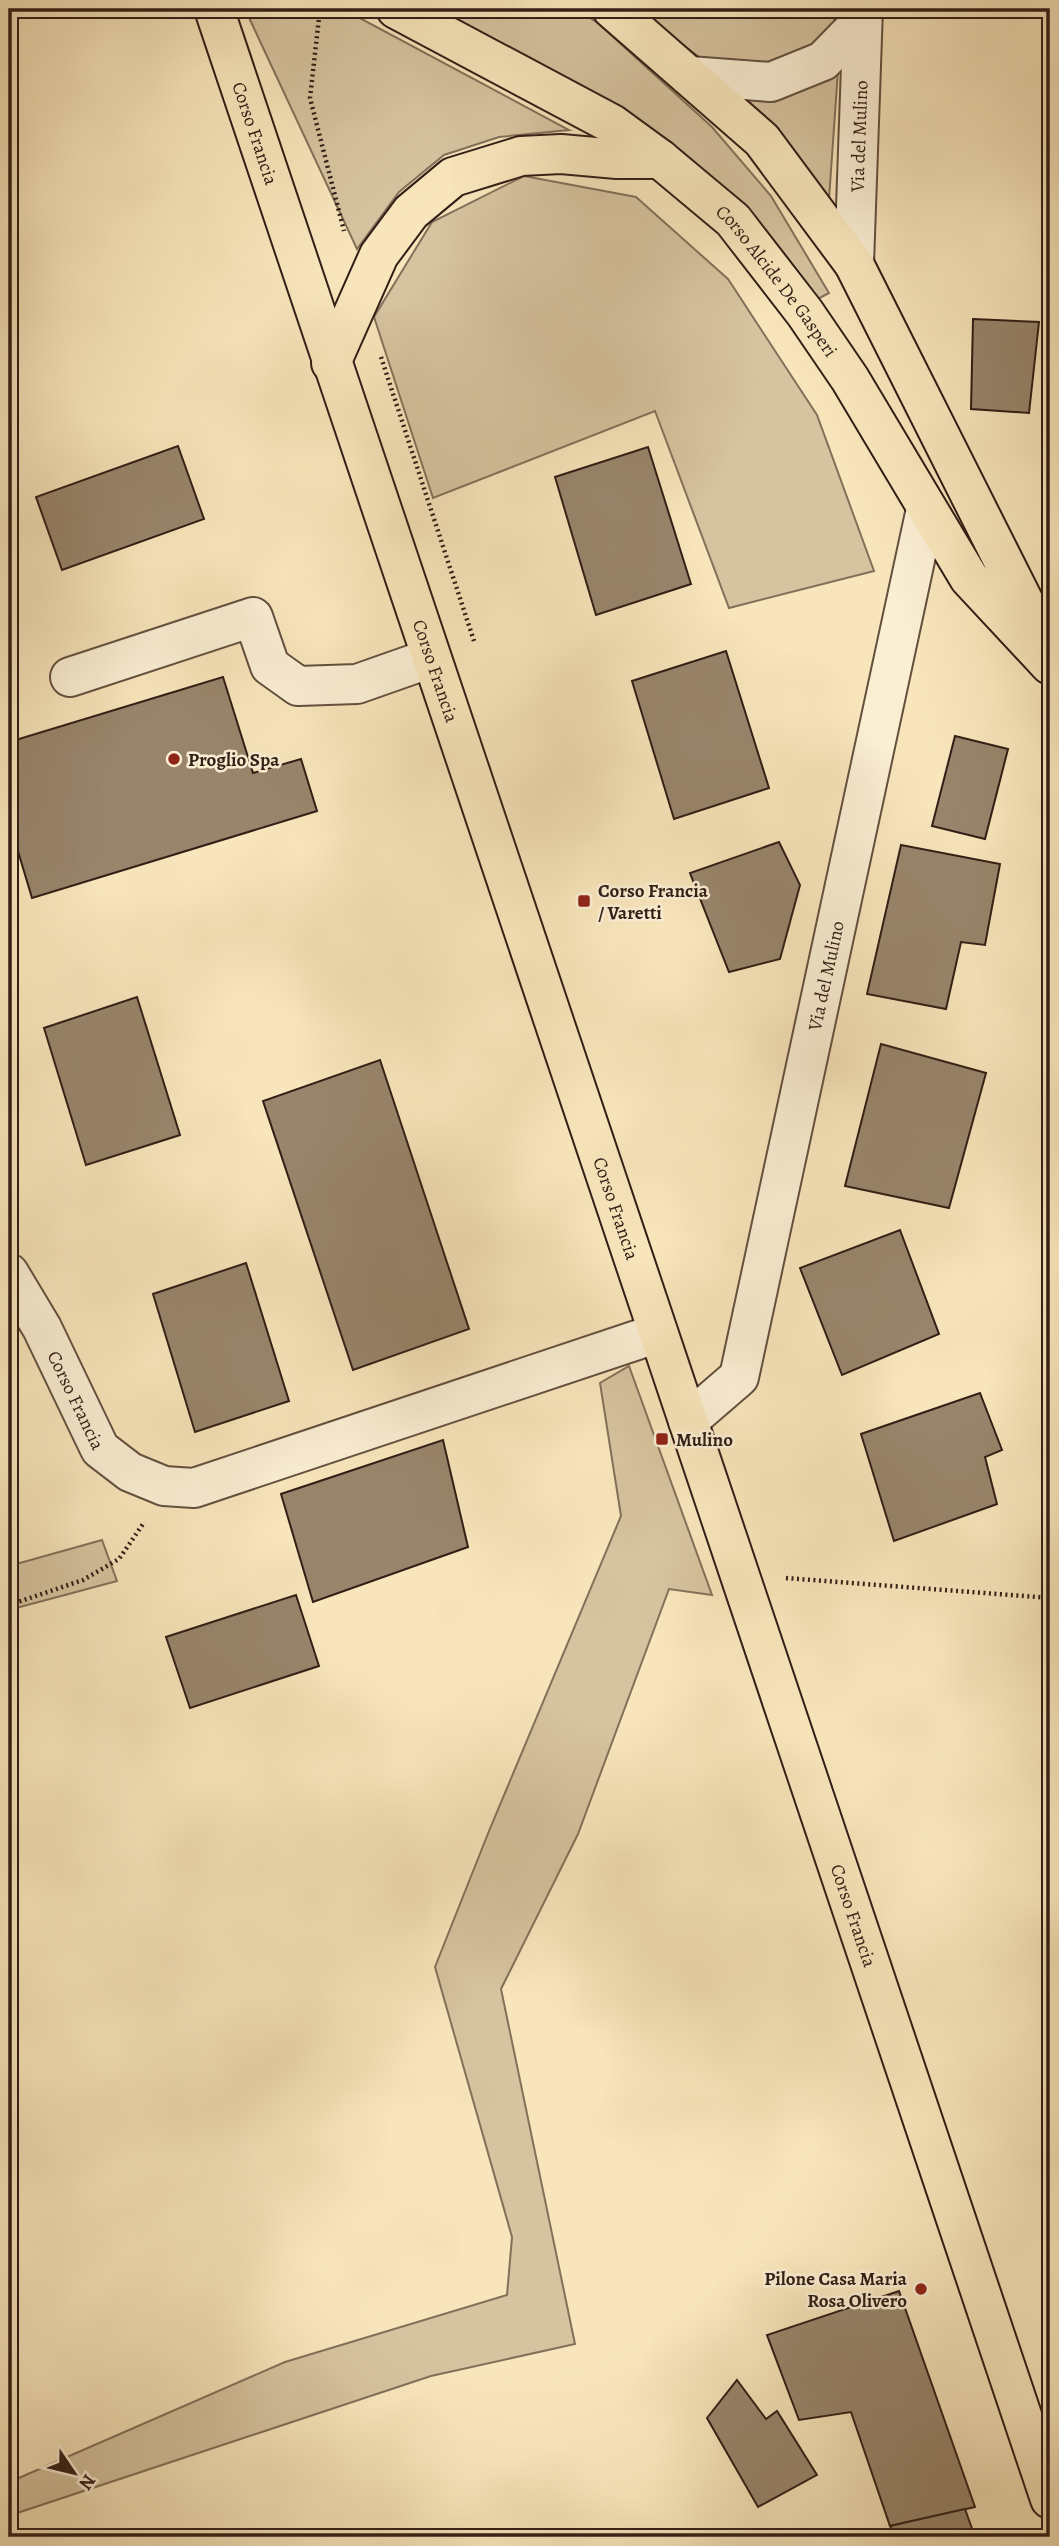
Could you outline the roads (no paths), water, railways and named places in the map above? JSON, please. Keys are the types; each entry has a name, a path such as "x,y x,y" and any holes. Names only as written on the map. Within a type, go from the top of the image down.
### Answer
{"main road":[{"name":"Corso Francia","path":"214,9 1050,2499"},
{"name":"Corso Alcide De Gasperi","path":"396,9 612,124 660,159 733,220 805,313 855,387 969,578 1050,665"},
{"path":"612,9 762,140 854,264 1050,654"},
{"path":"331,363 379,255 411,212 453,177 520,156 561,154 617,159 660,159"}],"street":[{"path":"689,76 771,82 823,61 863,15"},
{"name":"Via del Mulino","path":"854,264 863,15"},
{"name":"Via del Mulino","path":"688,1421 739,1377 926,509"},
{"path":"70,677 253,617 270,666 298,686 357,684 431,658"},
{"name":"Corso Francia","path":"9,1273 42,1328 100,1449 130,1472 164,1486 194,1488 659,1333"}],"place":[{"name":"Proglio Spa","path":"174,759"},
{"name":"Corso Francia / Varetti","path":"584,901"},
{"name":"Mulino","path":"662,1439"},
{"name":"Pilone Casa Maria Rosa Olivero","path":"921,2289"}]}
